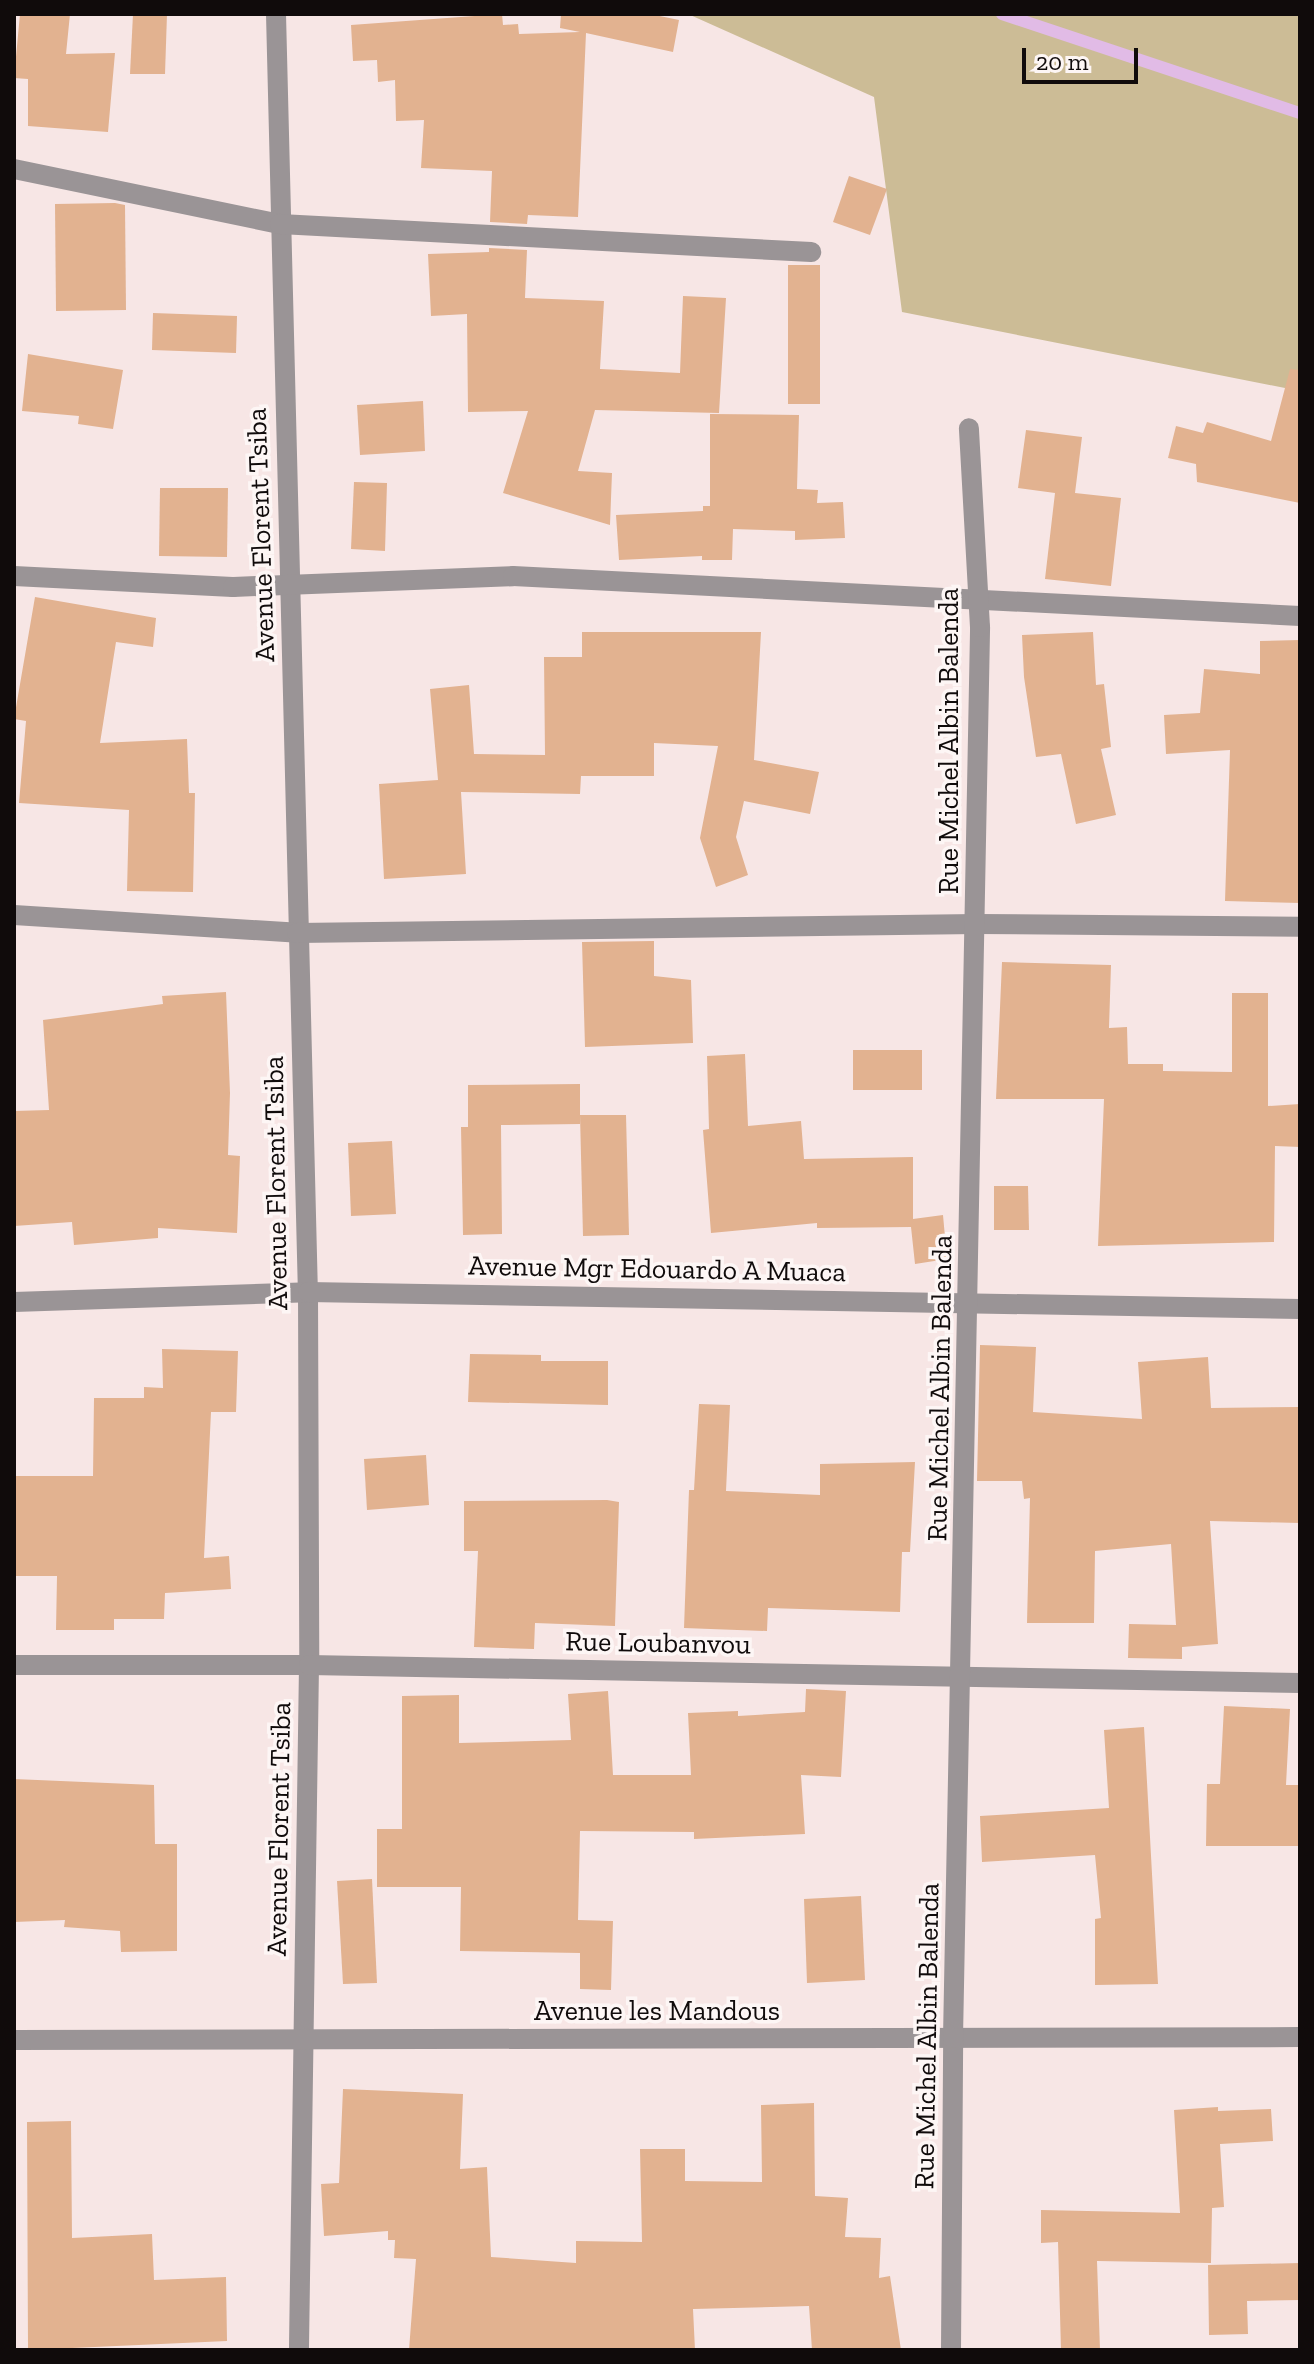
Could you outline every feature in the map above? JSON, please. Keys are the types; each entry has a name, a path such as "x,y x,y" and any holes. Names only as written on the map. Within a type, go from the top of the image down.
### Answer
{"street":[{"name":"Avenue Florent Tsiba","path":"276,14 308,1292 309,1665 299,2350"},
{"path":"14,169 280,224 811,252"},
{"name":"Rue Michel Albin Balenda","path":"951,2350 953,2038 977,924 979,602 969,428"},
{"path":"14,576 233,587 292,582 513,576 1300,616"},
{"path":"14,915 297,933 977,924 1300,927"},
{"name":"Avenue Mgr Edouardo A Muaca","path":"14,1302 308,1292 1300,1309"},
{"name":"Rue Loubanvou","path":"14,1665 309,1665 1300,1683"},
{"name":"Avenue les Mandous","path":"14,2040 1300,2037"}],"shaded area":[{"path":"688,14 1300,14 1300,391 902,312 874,97"}],"building":[{"path":"20,14 70,14 66,54 115,53 108,132 28,126 28,79 14,78"},
{"path":"133,14 167,14 165,74 130,74"},
{"path":"502,14 503,25 518,24 519,34 580,32 560,28 561,14 650,14 679,20 673,52 586,33 578,217 528,215 527,224 490,222 492,171 421,168 424,120 396,121 395,80 378,82 377,60 353,61 351,25"},
{"path":"849,176 887,189 870,235 833,222"},
{"path":"55,204 125,205 126,310 56,311"},
{"path":"489,248 527,250 525,298 604,301 600,369 680,373 683,296 726,298 719,413 595,410 578,471 612,473 610,525 503,493 528,411 468,412 467,314 431,316 428,254 489,252"},
{"path":"788,265 820,265 820,404 788,404"},
{"path":"153,313 237,316 236,353 152,350"},
{"path":"28,354 123,370 113,429 78,424 79,416 22,411"},
{"path":"1290,369 1300,370 1300,503 1197,482 1196,464 1168,458 1176,426 1203,433 1207,422 1271,441"},
{"path":"423,401 425,451 360,455 357,405"},
{"path":"710,414 799,415 797,489 818,490 817,503 843,502 845,538 795,540 795,531 733,529 732,560 702,560 702,556 619,560 616,515 703,511 703,506 710,506"},
{"path":"1026,430 1082,437 1075,493 1121,498 1111,586 1045,579 1055,493 1018,488"},
{"path":"354,482 387,483 385,551 351,549"},
{"path":"160,488 228,488 227,557 159,556"},
{"path":"35,597 156,618 153,647 116,642 100,743 187,739 189,793 195,793 193,892 127,891 129,810 19,803 26,721 14,719"},
{"path":"582,632 761,632 754,760 819,772 810,814 744,801 736,837 748,875 716,887 700,838 718,746 654,743 654,776 581,776 580,794 461,792 466,874 384,879 379,784 438,780 430,689 469,685 474,754 545,755 544,657 582,657"},
{"path":"1093,632 1096,685 1104,684 1111,747 1101,749 1116,815 1076,824 1061,754 1036,757 1024,677 1022,635"},
{"path":"1300,640 1300,903 1225,901 1230,750 1166,754 1164,715 1200,713 1204,669 1260,674 1260,641"},
{"path":"654,941 654,976 691,980 693,1043 585,1047 582,942"},
{"path":"1002,962 1111,965 1109,1028 1127,1027 1128,1064 1163,1064 1163,1071 1232,1072 1232,993 1268,993 1268,1106 1300,1104 1300,1147 1275,1146 1274,1242 1098,1246 1104,1099 996,1099"},
{"path":"226,992 230,1093 228,1155 240,1156 237,1233 158,1228 158,1238 74,1245 72,1222 14,1226 14,1111 49,1110 43,1020 163,1004 162,996"},
{"path":"853,1050 922,1050 922,1090 853,1090"},
{"path":"745,1054 748,1126 801,1121 804,1159 913,1157 913,1219 943,1215 947,1259 915,1264 911,1227 817,1228 817,1223 711,1233 703,1130 709,1129 707,1056"},
{"path":"580,1084 580,1124 501,1125 502,1234 463,1235 461,1127 468,1127 468,1085"},
{"path":"580,1115 626,1115 629,1235 583,1236"},
{"path":"392,1141 396,1214 351,1216 348,1143"},
{"path":"994,1186 1028,1186 1029,1230 994,1230"},
{"path":"980,1345 1036,1347 1033,1412 1142,1419 1138,1362 1208,1357 1211,1408 1300,1407 1300,1523 1210,1521 1218,1644 1182,1647 1182,1659 1128,1658 1129,1624 1176,1625 1171,1544 1095,1551 1094,1623 1027,1623 1030,1498 1024,1499 1022,1481 977,1481"},
{"path":"162,1349 238,1351 236,1412 211,1412 204,1558 229,1556 231,1589 165,1593 164,1619 114,1619 114,1630 56,1630 57,1576 14,1576 14,1476 93,1476 94,1398 144,1398 144,1387 163,1388"},
{"path":"470,1354 541,1355 541,1361 608,1361 608,1405 468,1402"},
{"path":"699,1404 730,1405 726,1491 820,1495 820,1464 915,1462 910,1552 902,1552 900,1612 768,1608 767,1631 684,1628 689,1490 694,1490"},
{"path":"426,1455 429,1505 367,1510 364,1459"},
{"path":"464,1501 619,1502 615,1626 535,1623 534,1649 474,1647 478,1551 464,1551"},
{"path":"806,1689 846,1691 841,1777 801,1775 805,1834 694,1839 694,1832 580,1831 578,1920 613,1921 611,1990 580,1989 580,1953 460,1951 461,1887 377,1887 377,1829 402,1829 402,1696 459,1695 459,1743 571,1740 568,1694 608,1691 613,1775 691,1775 688,1713 738,1711 738,1716 805,1712"},
{"path":"1224,1706 1290,1709 1286,1785 1300,1785 1300,1846 1206,1846 1207,1784 1220,1784"},
{"path":"1144,1727 1158,1984 1095,1985 1095,1919 1101,1918 1095,1855 982,1862 980,1816 1109,1808 1104,1730"},
{"path":"14,1779 154,1785 155,1844 177,1844 177,1951 121,1952 120,1931 64,1927 65,1920 14,1922"},
{"path":"372,1879 377,1983 343,1984 337,1881"},
{"path":"861,1896 865,1980 807,1983 804,1899"},
{"path":"343,2089 463,2094 460,2169 487,2167 491,2257 576,2263 576,2241 642,2242 640,2149 685,2149 685,2181 762,2182 761,2105 814,2103 815,2196 848,2198 845,2237 881,2238 879,2278 890,2276 901,2350 812,2350 809,2306 693,2309 695,2350 409,2350 416,2259 394,2258 395,2240 388,2240 388,2231 324,2236 321,2184 339,2183"},
{"path":"1218,2107 1218,2111 1271,2109 1273,2141 1220,2144 1224,2207 1212,2208 1211,2263 1097,2261 1100,2350 1061,2350 1058,2242 1041,2243 1041,2210 1180,2213 1174,2110"},
{"path":"71,2121 72,2238 152,2234 154,2280 226,2277 227,2341 28,2350 27,2122"},
{"path":"1300,2263 1300,2300 1247,2301 1248,2334 1209,2335 1208,2265"}],"waterway":[{"path":"1002,14 1300,113"}]}
